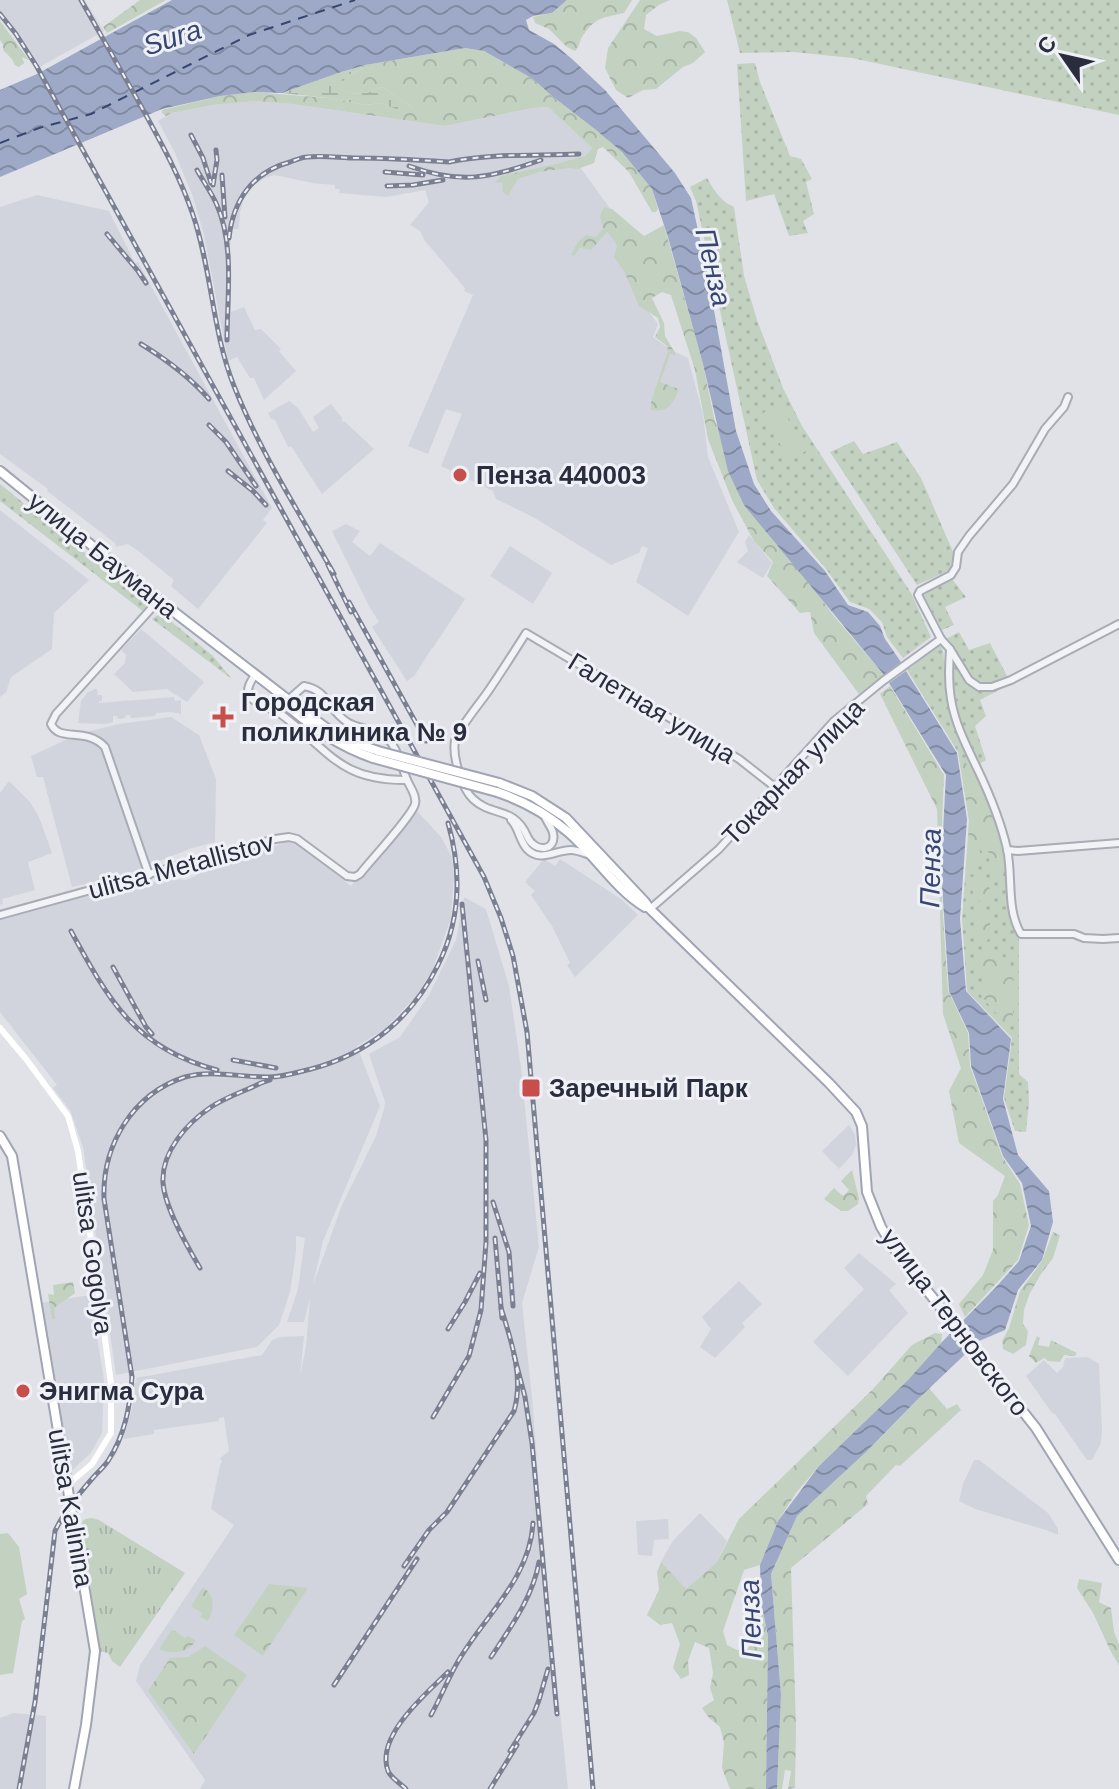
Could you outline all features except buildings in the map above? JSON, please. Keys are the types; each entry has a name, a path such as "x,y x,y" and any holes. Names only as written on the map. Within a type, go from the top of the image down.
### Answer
{"main road":[{"name":"улица Баумана","path":"0,471 288,700 329,730 375,755"},
{"name":"улица Баумана","path":"207,638 321,734 354,752 532,796 566,818 650,909"},
{"name":"улица Баумана","path":"498,788 543,813 570,833 632,897 650,909"},
{"name":"улица Терновского","path":"650,909 828,1081 856,1112 862,1126 867,1192 875,1215 895,1250 1036,1428 1119,1560"},
{"name":"ulitsa Gogolya","path":"0,1028 68,1116 78,1151 111,1384 111,1433 92,1464 67,1485"},
{"name":"ulitsa Kalinina","path":"0,1136 12,1156 95,1651 74,1789"}],"street":[{"path":"1068,397 1013,484 958,552 956,567 951,575 918,595 941,639 969,680 979,687 992,687 1011,680 1119,624"},
{"path":"149,875 105,747 86,735 62,734 51,724 56,714 159,600"},
{"name":"Галетная улица","path":"506,814 482,806 465,789 459,775 455,741 526,633 739,759 776,788"},
{"name":"Токарная улица","path":"650,909 719,849 834,721 941,639"},
{"path":"950,649 949,677 956,721 993,808 1007,850 1014,922 1021,934 1119,938"},
{"path":"253,678 248,684 249,697 280,713 338,764 365,776 407,780 387,737 344,720 322,693 304,686 288,700"},
{"name":"ulitsa Metallistov","path":"0,915 289,837 304,843 351,878 360,874 415,804 407,780"},
{"path":"506,814 523,825 532,845 544,849 552,843 553,834 543,813"},
{"path":"506,814 516,825 527,850 536,855 574,850 590,856"},
{"path":"1007,850 1119,843"}],"shaded area":[{"path":"0,0 84,0 104,31 36,69 0,16"},
{"path":"256,101 445,126 548,107 592,148 585,156 575,160 614,214 606,231 618,245 640,300 658,324 653,337 688,358 703,414 708,457 739,532 688,616 636,582 648,548 642,546 639,553 611,565 533,517 496,499 493,491 441,466 462,414 446,409 428,454 408,446 473,295 464,291 465,288 420,231 410,225 429,202 425,190 386,197 339,193 340,189 335,189 335,185 274,175 253,186 244,198 239,229 232,229 229,257 231,312 244,307 255,330 261,329 281,349 279,351 296,371 264,400 254,378 250,378 237,357 228,361 204,235 193,197 158,121 171,113"},
{"path":"37,195 109,211 272,508 263,520 267,523 198,609 171,586 174,580 137,550 128,544 116,547 48,489 0,454 0,207"},
{"path":"289,401 298,408 313,432 319,428 313,417 331,404 342,422 374,449 322,494 268,413"},
{"path":"0,510 89,580 54,613 52,649 11,677 6,692 0,697"},
{"path":"346,524 360,531 352,542 370,556 380,543 465,599 415,675 407,681 372,627 379,622 332,531"},
{"path":"749,535 772,563 763,578 737,562 748,551 745,542"},
{"path":"510,546 552,573 533,604 490,576"},
{"path":"141,629 204,682 187,702 167,689 133,692 114,674 125,663 126,655 121,650"},
{"path":"95,689 98,695 102,695 99,703 174,697 175,701 181,700 181,714 156,713 155,716 131,718 126,715 118,719 113,716 113,722 105,724 78,723 81,701"},
{"path":"171,717 199,735 216,779 215,842 130,873 72,887 43,777 37,777 31,756 78,734 119,724"},
{"path":"9,781 30,802 39,817 52,853 28,862 35,890 2,899 3,904 0,905 0,793"},
{"path":"417,811 441,837 452,857 451,918 432,971 417,995 385,1029 357,1046 380,1106 323,1241 313,1285 342,1205 376,1136 384,1109 385,1102 369,1054 400,1037 429,995 456,940 464,897 486,909 509,986 521,1068 539,1247 522,1303 568,1789 200,1789 205,1780 136,1681 140,1665 234,1525 211,1509 222,1462 220,1458 229,1451 224,1417 219,1421 154,1430 154,1434 123,1439 132,1409 136,1378 262,1355 272,1340 304,1336 300,1376 310,1298 304,1322 287,1322 298,1289 305,1238 296,1236 290,1292 279,1325 257,1347 116,1375 83,1147 70,1110 53,1088 57,1085 0,1012 0,919 81,897 171,879 186,880 195,874 292,840 351,886"},
{"path":"544,859 555,866 560,859 621,899 638,915 575,977 552,926 531,895 535,891 525,882"},
{"path":"849,1125 856,1145 852,1155 839,1169 822,1151"},
{"path":"859,1253 896,1284 889,1290 908,1313 848,1376 813,1342 864,1289 844,1268"},
{"path":"739,1281 762,1304 742,1323 745,1327 715,1358 700,1347 711,1329 702,1317"},
{"path":"90,1295 104,1380 102,1433 90,1454 71,1471 41,1303"},
{"path":"1088,1357 1099,1364 1102,1430 1101,1443 1092,1460 1087,1460 1026,1376 1044,1360 1057,1373 1063,1367 1065,1358"},
{"path":"974,1460 979,1460 1048,1513 1058,1529 1058,1535 959,1501"},
{"path":"700,1513 727,1541 717,1562 685,1590 661,1562 672,1542"},
{"path":"668,1519 669,1539 654,1540 652,1556 638,1555 636,1521"},
{"path":"14,1713 46,1716 46,1789 0,1789 0,1718"}],"green space":[{"path":"140,0 166,0 107,33 103,27"},
{"path":"567,0 632,0 624,13 593,24 582,36 575,51 549,29 535,23 533,17 552,13"},
{"path":"640,0 670,0 646,15 644,29 657,36 688,32 705,52 656,89 643,90 628,98 616,90 605,68 608,48"},
{"path":"727,0 1119,0 1119,115 852,58 794,52 740,53"},
{"path":"0,21 29,60 22,57 24,63 19,67 3,50"},
{"path":"465,48 484,51 533,79 622,152 652,189 658,209 656,212 652,212 629,172 603,147 598,149 594,163 578,169 539,172 518,179 508,196 502,191 503,183 495,182 501,176 585,156 592,148 548,107 445,126 256,101 213,105 166,116 162,113 162,110 220,96 254,92 328,98 366,105 380,103 399,110 413,108 382,87 351,94 338,86 348,75 365,65"},
{"path":"755,63 790,156 801,159 812,179 806,182 814,214 803,221 808,233 789,236 774,194 746,201 737,64"},
{"path":"365,65 348,75 339,86 351,94 382,87 413,108 434,111 427,116 380,103 366,105 282,93 338,73"},
{"path":"707,178 721,198 734,207 744,276 783,388 802,426 911,593 931,637 903,658 887,637 882,622 869,609 850,602 774,508 757,480 696,201 690,187"},
{"path":"604,207 612,209 644,236 664,225 703,364 715,422 807,579 884,675 859,694 814,633 810,612 800,613 767,576 773,562 754,541 732,500 708,439 695,370 671,295 662,292 652,298 675,355 670,354 660,382 679,389 669,406 651,410 668,351 667,346 655,337 660,327 658,318 639,306 624,271 614,257 617,245 607,232 591,250 580,248 574,256 571,255 586,235 596,237 603,229 600,216"},
{"path":"780,404 806,451 789,460 763,413"},
{"path":"854,441 863,454 897,442 921,478 954,554 950,570 917,585 830,452"},
{"path":"0,484 147,603 148,609 144,612 0,501"},
{"path":"952,579 966,597 945,607 954,625 942,630 922,593"},
{"path":"161,613 213,656 232,679 152,619"},
{"path":"959,632 969,650 990,643 1008,678 982,684 972,677 946,639"},
{"path":"940,645 948,700 960,741 993,815 1006,858 1010,921 1019,935 1019,1074 1028,1082 1026,1132 1015,1131 1004,1098 1012,1038 967,991 962,919 969,820 958,752 907,670"},
{"path":"952,657 974,686 988,688 1010,684 980,700 986,716 975,726 986,760 978,765 962,725"},
{"path":"890,686 944,775 940,870 948,990 968,1033 970,1066 1002,1156 1020,1184 1029,1225 1018,1260 965,1317 959,1304 983,1275 993,1250 993,1201 1005,1176 959,1143 949,1091 961,1068 943,1014 937,809 880,694"},
{"path":"959,756 974,775 994,815 1004,854 1007,892 990,868 989,853 982,845 978,847 983,860 975,870 967,866 969,820"},
{"path":"980,875 988,885 992,898 986,905 976,899 967,878"},
{"path":"979,909 989,914 991,937 985,942 977,942 973,929"},
{"path":"989,946 1010,962 1014,993 1011,1024 999,1016 980,994 983,979 974,971 975,960"},
{"path":"852,1170 858,1204 848,1211 841,1211 824,1199 834,1188 843,1196 849,1190 841,1181"},
{"path":"1053,1232 1060,1235 1053,1258 1030,1293 1024,1310 1023,1324 1028,1331 1026,1345 1013,1354 1003,1349 1002,1341 1020,1291 1042,1261"},
{"path":"73,1282 75,1293 54,1308 55,1319 52,1319 48,1294 54,1295 53,1285"},
{"path":"935,1333 942,1334 941,1343 908,1380 819,1466 778,1521 760,1565 744,1570 723,1631 727,1645 737,1650 748,1649 757,1631 753,1614 757,1602 761,1602 768,1635 766,1789 730,1789 722,1768 724,1743 720,1727 702,1708 714,1700 710,1688 713,1673 709,1648 695,1642 688,1661 689,1675 681,1679 673,1668 680,1644 672,1623 660,1625 647,1615 659,1590 657,1572 661,1562 686,1589 717,1562 739,1519 873,1389 912,1345"},
{"path":"1037,1336 1040,1338 1038,1345 1049,1347 1051,1340 1077,1353 1075,1356 1064,1355 1060,1362 1044,1358 1036,1363 1029,1356"},
{"path":"929,1388 947,1409 957,1404 961,1410 900,1466 896,1465 866,1496 868,1504 791,1568 795,1788 788,1789 791,1771 785,1770 782,1789 777,1789 781,1695 771,1574 797,1516"},
{"path":"92,1518 185,1573 120,1667 108,1653 99,1651 82,1522"},
{"path":"8,1533 19,1547 27,1594 19,1599 25,1619 22,1621 13,1673 0,1675 0,1534"},
{"path":"1079,1579 1102,1583 1099,1602 1111,1608 1119,1644 1119,1665 1077,1588"},
{"path":"269,1584 308,1588 263,1656 234,1635"},
{"path":"203,1587 213,1603 208,1621 191,1606"},
{"path":"172,1629 196,1641 179,1652 159,1649"},
{"path":"205,1646 247,1675 194,1754 148,1691 170,1658 188,1657"}],"water":[{"name":"Sura","path":"172,0 567,0 552,13 526,20 529,30 554,44 605,90 675,173 691,198 736,431 754,484 771,511 825,571 848,605 868,612 880,626 901,662 884,675 744,505 728,471 703,364 652,189 622,152 596,130 533,79 484,51 465,48 365,65 282,93 220,96 162,109 0,177 0,90 37,74"},
{"path":"906,671 957,753 967,819 960,919 966,991 1011,1039 1003,1099 1018,1155 1049,1191 1053,1222 1042,1260 1018,1290 1005,1330 979,1341 797,1516 771,1574 781,1695 777,1789 766,1789 768,1636 761,1602 760,1565 778,1521 819,1466 908,1380 1019,1261 1031,1226 1022,1183 1003,1156 971,1066 969,1033 949,991 941,870 946,775 889,683"}],"ferry route":[{"path":"0,143 39,128 91,114 249,35 355,0"}],"railway":[{"path":"81,0 182,186 199,236 221,344 234,386 268,458 334,574"},
{"path":"0,14 37,67 484,877 501,918 513,956 527,1032 593,1789"},
{"path":"191,135 211,183"},
{"path":"213,185 216,150"},
{"path":"229,238 240,200 255,180 277,167 303,158 326,156 449,162 498,156 579,154"},
{"path":"409,166 445,176 475,177 541,160"},
{"path":"197,170 216,203 226,236 229,270 227,340"},
{"path":"385,172 423,175"},
{"path":"222,175 225,217"},
{"path":"387,186 443,180"},
{"path":"107,234 146,283"},
{"path":"141,344 177,369 209,399"},
{"path":"209,425 226,442 256,486"},
{"path":"228,471 266,505"},
{"path":"328,565 351,612"},
{"path":"349,602 426,741"},
{"path":"19,1789 35,1702 55,1531 71,1504 114,1451 123,1431 130,1399 132,1377 104,1199 108,1160 115,1142 136,1109 166,1085 196,1075 275,1077 311,1069 351,1054 401,1017 415,1002 438,965 451,930 457,877 448,823"},
{"path":"433,1417 469,1356 481,1310 486,1242 486,1140 462,904"},
{"path":"71,931 112,1000 145,1035 189,1061 217,1070"},
{"path":"478,961 486,1000"},
{"path":"113,967 152,1034"},
{"path":"233,1060 276,1068"},
{"path":"200,1268 168,1204 163,1183 166,1160 177,1139 211,1107 270,1080"},
{"path":"493,1202 509,1252 513,1306"},
{"path":"495,1238 502,1318"},
{"path":"448,1329 480,1273"},
{"path":"404,1566 429,1530 447,1512 514,1411 517,1372 501,1308"},
{"path":"514,1355 532,1443 557,1714"},
{"path":"431,1715 467,1648 514,1581 530,1544 533,1523"},
{"path":"334,1685 417,1559"},
{"path":"491,1657 526,1600 539,1562"},
{"path":"510,1751 534,1713 548,1669"},
{"path":"406,1789 388,1771 386,1758 389,1744 405,1716 448,1672"},
{"path":"490,1789 517,1745"}],"place":[{"name":"Пенза 440003","path":"460,475"},
{"name":"Городская поликлиника № 9","path":"223,717"},
{"name":"Заречный Парк","path":"531,1088"},
{"name":"Энигма Сура","path":"23,1391"}],"water label":[{"name":"Пенза","path":"714,267"},
{"name":"Пенза","path":"930,868"},
{"name":"Пенза","path":"750,1619"}]}
